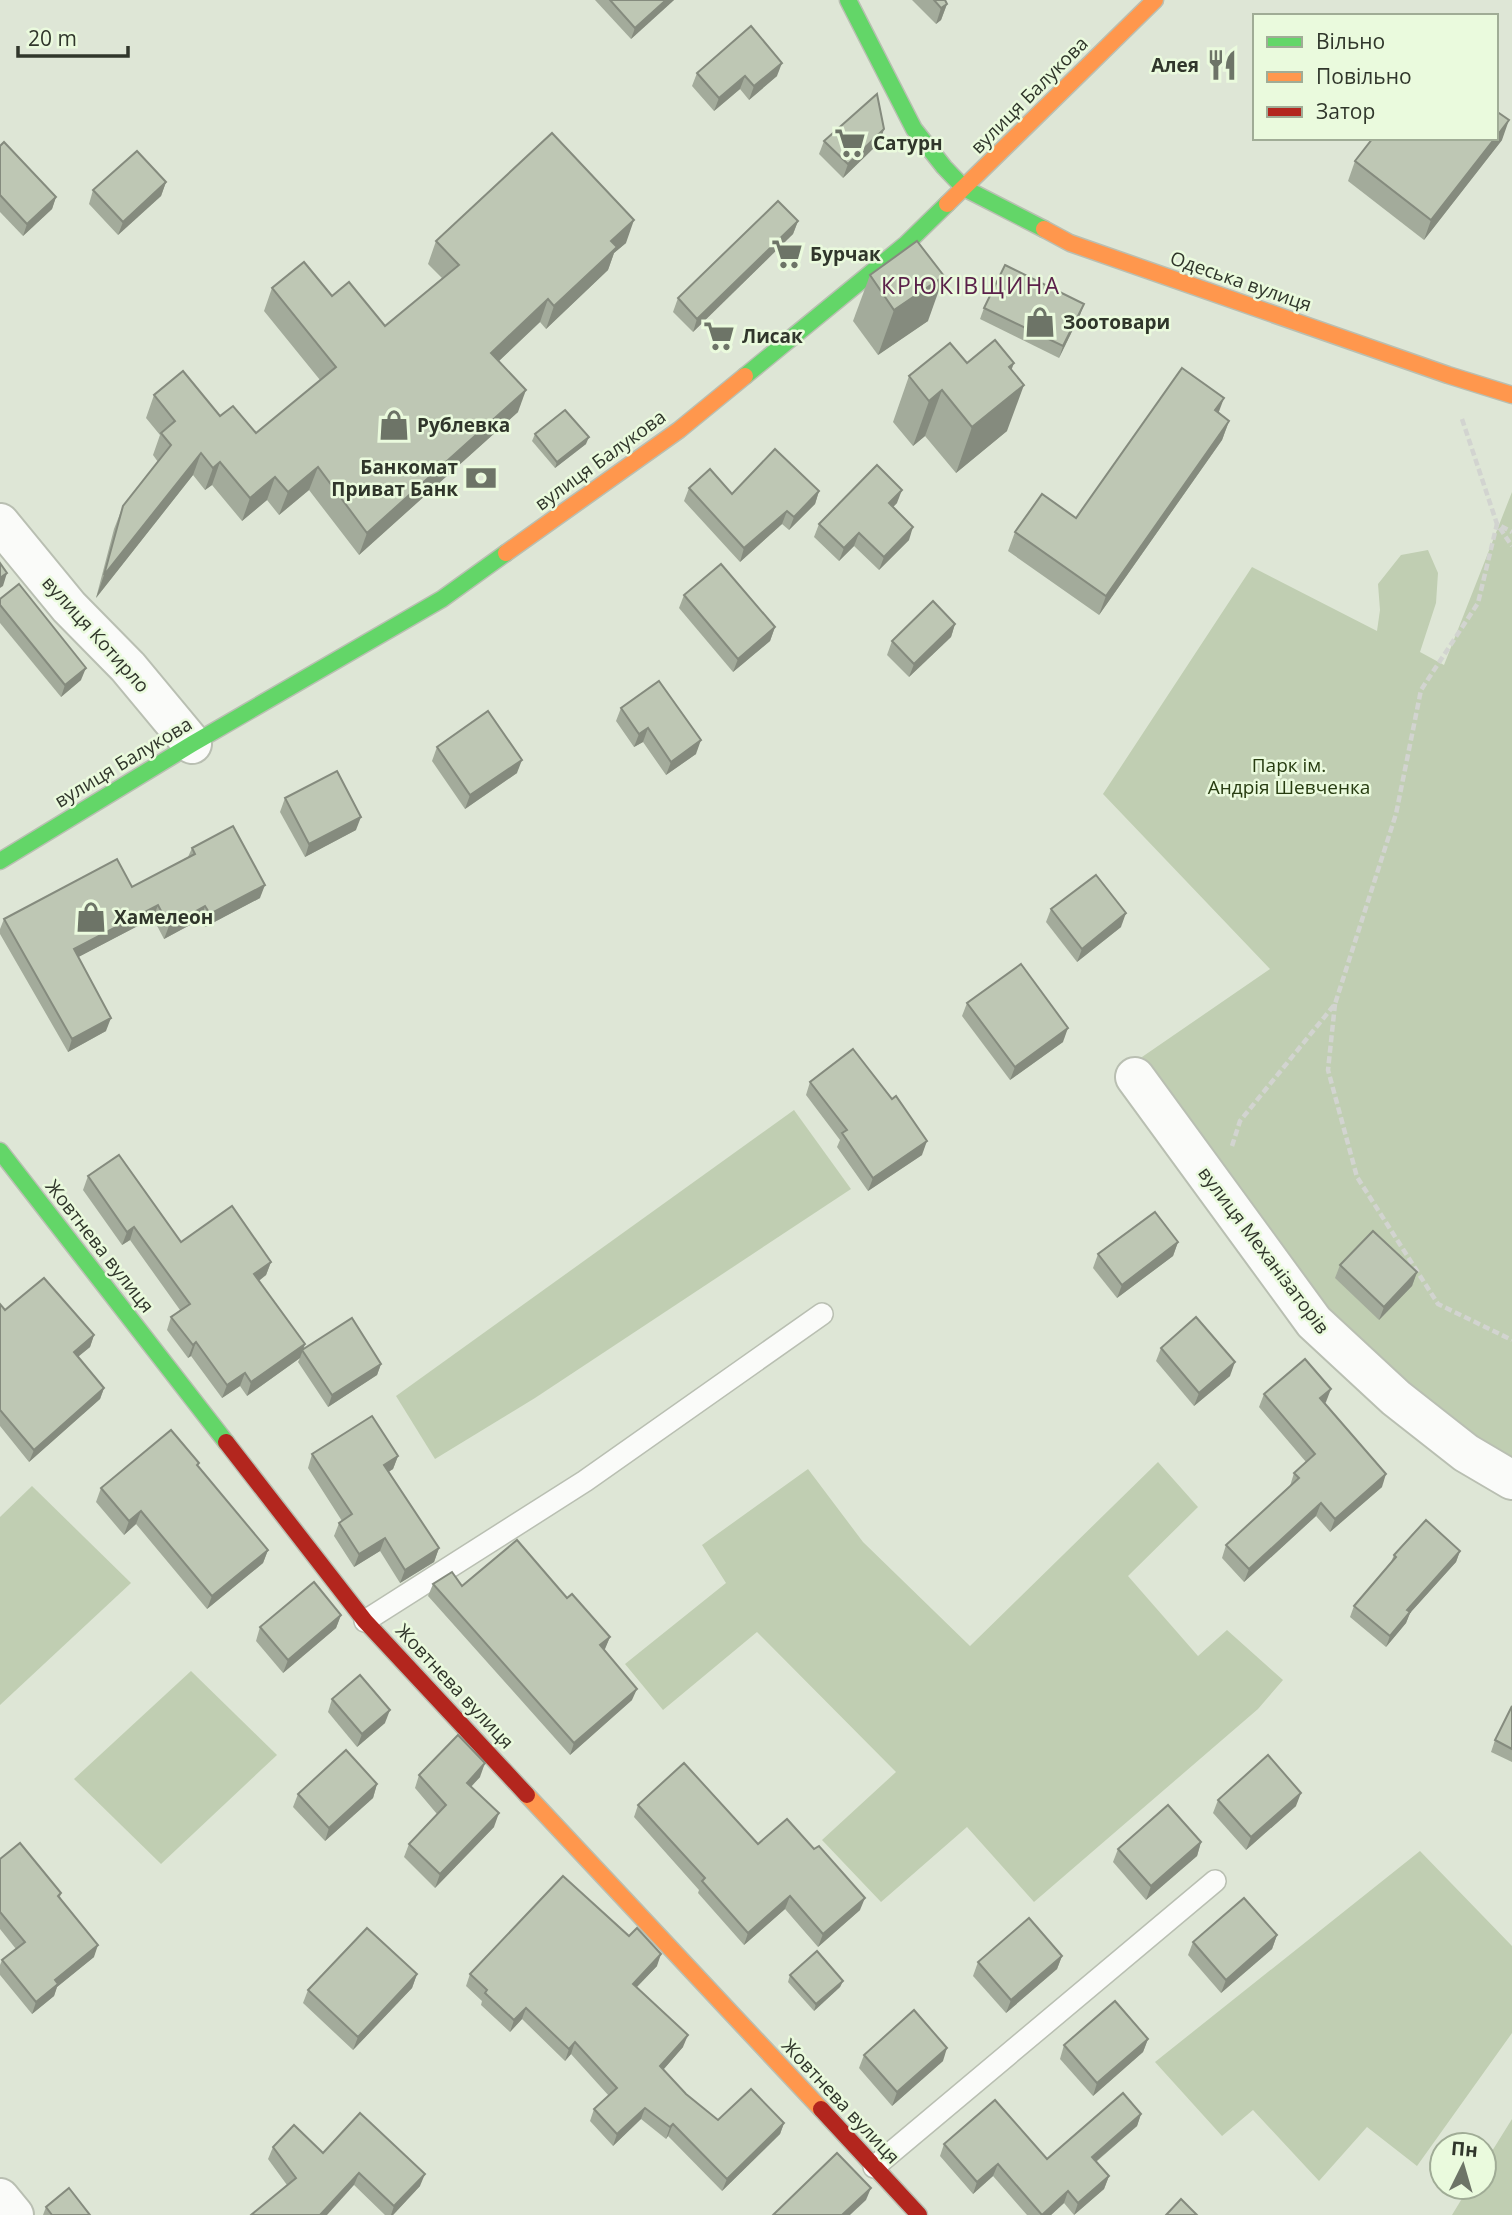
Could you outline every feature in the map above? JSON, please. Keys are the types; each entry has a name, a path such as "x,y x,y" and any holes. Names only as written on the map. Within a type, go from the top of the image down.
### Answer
{"street":[{"name":"Одеська вулиця","path":"848,0 914,130 964,188 1070,243 1512,395"},
{"name":"вулиця Балукова","path":"0,861 192,744 442,599 679,430 906,244 1155,0"},
{"name":"вулиця Котирло","path":"0,523 69,607 128,667 192,744"},
{"name":"вулиця Механізаторів","path":"1135,1077 1314,1322 1396,1398 1466,1453 1512,1480"},
{"name":"Жовтнева вулиця","path":"0,1152 365,1621 919,2215"},
{"path":"0,2198 14,2215"}],"lane":[{"path":"365,1621 586,1481 822,1314"},
{"path":"874,2167 1215,1881"}],"path":[{"path":"1448,375 1497,524 1512,546"},
{"path":"1497,524 1512,532"},
{"path":"1497,524 1478,603 1421,690 1396,814 1335,1004 1328,1070 1357,1177 1438,1304 1512,1340"},
{"path":"1217,1190 1240,1121 1335,1004"}],"green space":[{"name":"Парк ім. Андрія Шевченка","path":"1512,492 1512,1464 1474,1444 1344,1334 1142,1057 1270,969 1103,794 1252,567 1377,631 1380,610 1378,584 1401,555 1428,550 1438,573 1436,603 1420,652 1444,665"},
{"path":"794,1110 851,1189 535,1398 435,1459 396,1396"},
{"path":"1158,1462 1198,1507 1128,1576 1198,1656 1227,1630 1283,1680 1258,1709 1034,1902 967,1827 881,1902 822,1840 896,1772 757,1632 663,1710 625,1664 726,1583 702,1545 808,1469 863,1542 970,1646"},
{"path":"32,1486 131,1583 0,1705 0,1517"},
{"path":"191,1671 277,1755 161,1864 74,1779"},
{"path":"1420,1851 1512,1946 1512,2033 1442,2131 1428,2131 1428,2151 1417,2166 1367,2127 1319,2181 1253,2110 1222,2136 1155,2062"},
{"path":"1512,2119 1512,2215 1452,2215 1460,2201 1498,2201 1498,2142"}],"building":[{"path":"610,0 666,0 635,28"},
{"path":"934,0 945,0 947,4 941,8"},
{"path":"751,26 782,63 754,86 745,76 719,98 697,73"},
{"path":"877,94 884,129 848,164 824,141"},
{"path":"1498,112 1509,120 1498,134"},
{"path":"552,133 634,220 611,241 617,247 554,306 548,299 491,353 526,390 367,533 318,467 288,492 275,477 250,498 220,462 213,468 201,453 104,575 123,506 171,445 161,433 175,421 154,395 183,371 220,416 233,406 256,433 336,367 272,288 304,262 332,296 349,282 385,326 459,265 436,241"},
{"path":"1371,140 1493,140 1431,220 1355,161"},
{"path":"4,142 56,197 27,224 0,195 0,146"},
{"path":"137,151 166,182 123,222 93,190"},
{"path":"778,201 798,221 697,319 678,298"},
{"path":"917,241 944,276 894,310 870,275"},
{"path":"1005,265 1084,304 1063,346 984,308"},
{"path":"995,340 1014,363 1009,367 1024,385 972,427 942,390 929,401 909,376 950,343 967,363"},
{"path":"1182,368 1224,398 1215,410 1229,421 1106,596 1015,532 1042,494 1076,518"},
{"path":"565,410 589,437 557,462 535,434"},
{"path":"775,449 819,491 794,517 787,511 744,548 689,488 710,469 732,494"},
{"path":"877,465 902,490 889,503 913,527 884,557 859,533 844,548 819,524"},
{"path":"0,563 7,573 0,578"},
{"path":"721,564 775,627 738,659 684,595"},
{"path":"19,584 86,668 65,685 0,605 0,599"},
{"path":"933,601 955,624 914,664 892,641"},
{"path":"659,681 701,740 671,762 648,728 639,734 621,708"},
{"path":"488,711 522,760 470,795 437,747"},
{"path":"337,771 361,817 309,844 285,798"},
{"path":"233,826 265,885 210,914 205,906 169,926 158,905 74,949 111,1018 72,1039 4,919 117,859 132,887 195,854 192,848"},
{"path":"1096,875 1126,913 1082,949 1051,909"},
{"path":"1021,964 1068,1028 1015,1067 967,1003"},
{"path":"853,1049 892,1099 896,1096 927,1141 873,1178 842,1133 847,1130 810,1082"},
{"path":"119,1155 181,1242 232,1206 271,1262 254,1274 305,1344 251,1382 245,1373 227,1385 196,1342 193,1345 171,1317 190,1304 134,1227 127,1232 88,1176"},
{"path":"1155,1212 1178,1242 1122,1285 1098,1254"},
{"path":"1373,1231 1417,1272 1384,1307 1340,1265"},
{"path":"44,1278 94,1335 74,1352 104,1388 34,1450 0,1410 0,1304 5,1310"},
{"path":"1196,1317 1235,1362 1199,1393 1161,1348"},
{"path":"352,1318 381,1364 332,1395 302,1350"},
{"path":"1305,1359 1331,1389 1320,1398 1386,1474 1335,1519 1321,1503 1249,1569 1226,1545 1299,1478 1294,1473 1315,1454 1264,1394"},
{"path":"372,1416 398,1456 384,1465 439,1548 405,1570 385,1538 359,1554 339,1523 352,1514 312,1454"},
{"path":"171,1430 268,1550 212,1596 141,1511 129,1521 101,1488"},
{"path":"1426,1520 1460,1551 1407,1610 1410,1612 1390,1636 1354,1606"},
{"path":"517,1540 567,1598 572,1594 610,1637 600,1645 637,1689 574,1743 433,1584 452,1572 462,1586"},
{"path":"314,1582 341,1615 288,1660 260,1627"},
{"path":"360,1675 390,1710 362,1734 332,1699"},
{"path":"1512,1706 1512,1749 1495,1740"},
{"path":"458,1735 485,1763 467,1783 499,1813 440,1874 409,1844 446,1805 419,1775"},
{"path":"346,1750 377,1784 329,1828 298,1794"},
{"path":"1268,1755 1301,1793 1251,1837 1218,1800"},
{"path":"684,1763 758,1844 787,1819 814,1849 819,1846 865,1898 823,1934 790,1896 748,1933 702,1881 705,1878 638,1805"},
{"path":"1168,1805 1201,1842 1151,1886 1118,1849"},
{"path":"20,1843 61,1893 58,1896 98,1945 55,1980 58,1984 36,2002 2,1960 25,1942 0,1912 0,1859"},
{"path":"563,1876 629,1936 637,1928 661,1954 633,1984 688,2035 660,2066 686,2094 718,2120 751,2089 784,2123 727,2179 673,2124 670,2127 645,2108 617,2134 594,2109 617,2088 575,2042 569,2049 526,2008 514,2020 485,1993 487,1990 470,1974"},
{"path":"1244,1898 1277,1935 1226,1980 1193,1942"},
{"path":"1029,1918 1062,1956 1011,2000 978,1962"},
{"path":"367,1928 417,1974 358,2037 308,1990"},
{"path":"817,1951 843,1981 816,2004 790,1975"},
{"path":"1115,2001 1148,2039 1097,2083 1064,2045"},
{"path":"914,2010 947,2048 897,2092 864,2055"},
{"path":"1123,2093 1141,2114 1092,2157 1109,2176 1078,2203 1068,2191 1042,2215 998,2164 977,2182 944,2144 995,2100 1047,2159"},
{"path":"360,2113 425,2174 394,2206 359,2173 320,2215 251,2215 296,2178 273,2147 294,2125 323,2153"},
{"path":"837,2153 871,2188 842,2215 773,2215"},
{"path":"69,2188 90,2215 52,2215 46,2207"},
{"path":"1181,2199 1197,2215 1166,2215"}],"traffic: fast":[{"path":"848,0 914,129 944,167 964,188 1044,229"},
{"path":"745,376 906,244 947,204"},
{"path":"0,861 192,744 442,599 506,553"},
{"path":"0,1151 226,1442"}],"traffic: slow":[{"path":"947,204 1155,0"},
{"path":"1044,229 1070,243 1512,395"},
{"path":"506,553 679,430 745,376"},
{"path":"527,1795 821,2109"}],"traffic: jam":[{"path":"226,1442 365,1621 527,1795"},
{"path":"821,2109 919,2215"}],"place":[{"name":"Алея","path":"1222,65"},
{"name":"Сатурн","path":"850,143"},
{"name":"Бурчак","path":"787,254"},
{"name":"Зоотовари","path":"1040,322"},
{"name":"Лисак","path":"719,336"},
{"name":"Рублевка","path":"394,425"},
{"name":"Банкомат Приват Банк","path":"481,478"},
{"name":"Хамелеон","path":"91,917"}],"district":[{"name":"КРЮКІВЩИНА","path":"971,286"}]}
